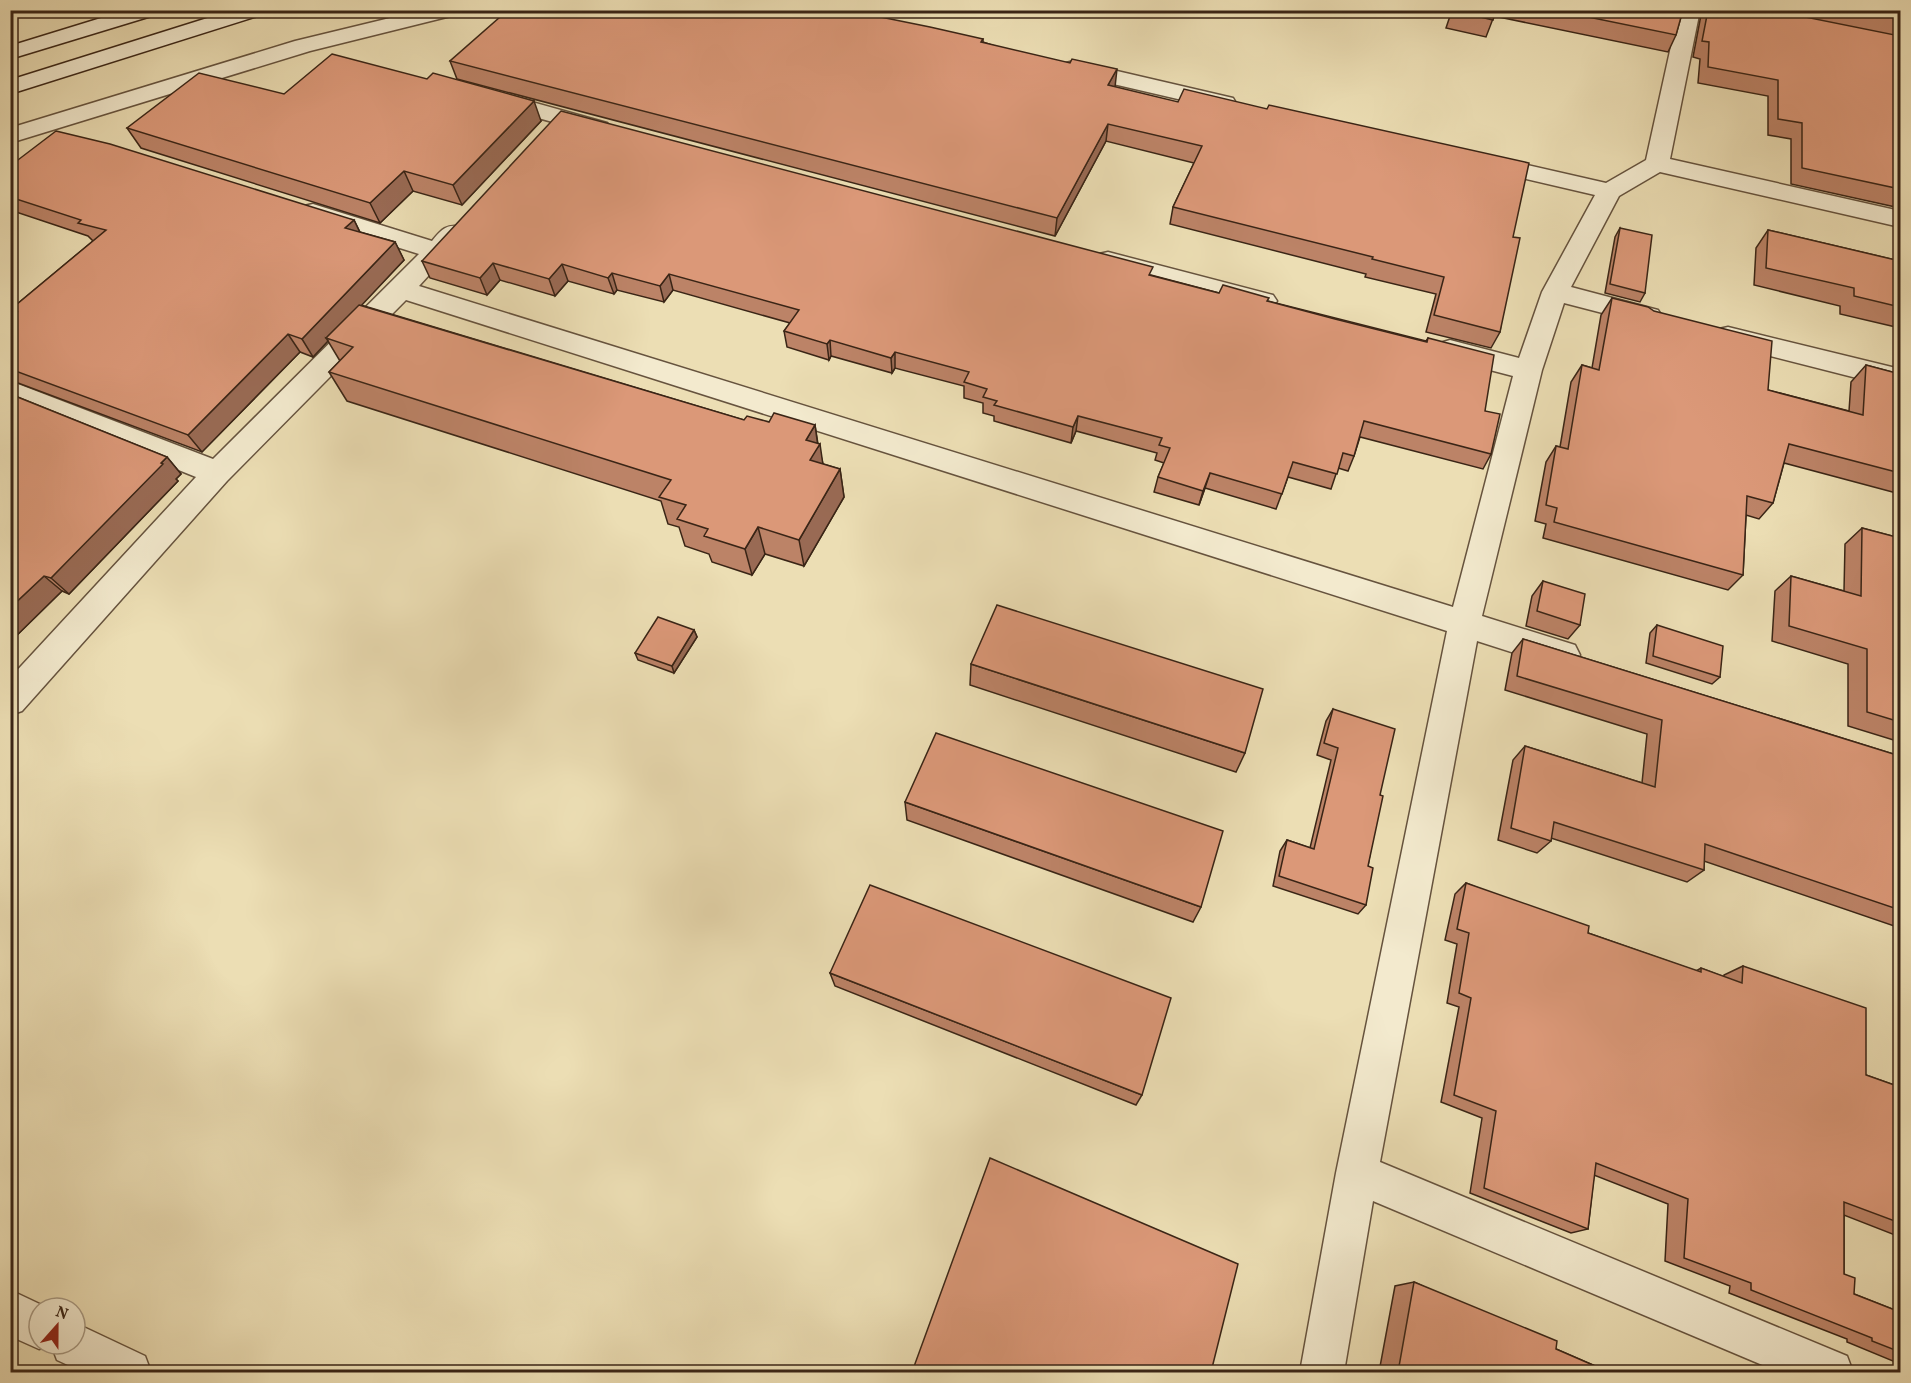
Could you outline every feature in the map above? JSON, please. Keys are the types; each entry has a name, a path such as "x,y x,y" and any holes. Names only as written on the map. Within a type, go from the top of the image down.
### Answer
{"street":[{"path":"10,53 151,10"},
{"path":"10,87 256,10"},
{"path":"10,136 303,46 452,10"},
{"path":"1657,164 1690,10"},
{"path":"1052,64 1250,109"},
{"path":"472,93 618,132"},
{"path":"537,142 560,117"},
{"path":"1458,156 1609,191"},
{"path":"1322,1372 1357,1173 1464,624 1528,370 1555,292 1609,191 1657,164 1900,219"},
{"path":"292,205 437,251"},
{"path":"10,701 217,473 402,289 468,217"},
{"path":"1090,256 1286,307"},
{"path":"402,289 1587,662"},
{"path":"1555,292 1670,321"},
{"path":"1705,330 1900,379"},
{"path":"1424,343 1528,370"},
{"path":"10,391 217,473"},
{"path":"1357,1173 1831,1372"},
{"path":"10,1312 27,1321"},
{"path":"87,1351 129,1372"}],"building":[{"path":"508,10 846,10 983,39 981,42 1070,63 1072,59 1117,69 1108,85 1178,102 1184,89 1267,109 1269,105 1529,163 1513,237 1520,238 1500,332 1434,315 1444,277 1173,207 1202,146 1108,124 1057,218 450,61"},
{"path":"1452,10 1496,10 1493,20"},
{"path":"1554,10 1683,10 1676,35"},
{"path":"1708,10 1771,10 1900,36 1900,189 1802,168 1802,123 1778,119 1778,80 1708,67 1709,42 1702,41"},
{"path":"1861,10 1900,10 1900,18"},
{"path":"332,54 427,79 433,73 534,101 453,185 404,171 370,203 127,128 199,73 284,94"},
{"path":"561,111 1153,267 1149,275 1219,293 1223,285 1269,298 1267,301 1335,319 1427,342 1428,338 1494,355 1485,411 1500,414 1491,454 1364,421 1354,456 1343,453 1337,474 1293,462 1282,494 1210,473 1203,491 1158,477 1170,448 1159,445 1162,438 1078,416 1073,427 994,405 997,401 983,397 987,389 964,382 969,372 895,352 891,358 830,340 827,344 784,331 799,310 669,274 660,286 612,273 608,278 562,264 549,279 493,263 480,278 422,261"},
{"path":"56,131 110,144 354,220 345,228 395,242 302,339 288,334 188,435 10,369 10,317 17,312 10,310 106,230 78,223 81,220 10,197 10,166"},
{"path":"1620,228 1652,235 1645,293 1610,284"},
{"path":"1768,230 1900,261 1900,307 1854,296 1854,288 1766,268"},
{"path":"1612,298 1772,341 1768,390 1863,415 1866,365 1900,374 1900,473 1789,444 1773,503 1747,496 1743,575 1554,522 1557,508 1546,505 1556,446 1568,449 1582,365 1599,370"},
{"path":"359,305 744,420 747,416 769,422 774,413 815,425 806,440 820,444 810,460 840,469 799,540 758,527 745,549 704,536 708,529 677,519 686,505 659,497 671,480 329,372 353,347 326,338"},
{"path":"10,394 167,457 161,463 163,464 51,578 44,576 10,608"},
{"path":"1862,528 1900,538 1900,722 1867,712 1867,649 1789,626 1791,576 1861,596"},
{"path":"1543,581 1585,594 1580,625 1537,611"},
{"path":"997,605 1263,689 1245,753 971,664"},
{"path":"658,617 694,630 672,666 635,653"},
{"path":"1657,625 1723,646 1720,677 1653,656"},
{"path":"1523,639 1900,756 1900,910 1705,844 1704,870 1554,822 1551,841 1511,828 1525,746 1655,787 1662,720 1517,676"},
{"path":"1333,709 1395,729 1380,795 1383,796 1368,866 1373,868 1366,905 1279,876 1287,840 1314,849 1338,748 1324,743"},
{"path":"936,733 1223,831 1201,907 905,802"},
{"path":"1466,883 1589,926 1588,933 1701,972 1701,968 1742,983 1743,966 1866,1008 1866,1075 1900,1087 1900,1223 1844,1202 1844,1274 1855,1278 1854,1294 1900,1312 1900,1352 1872,1341 1872,1338 1751,1290 1751,1283 1684,1258 1688,1199 1596,1163 1588,1229 1484,1188 1496,1111 1454,1095 1471,998 1459,993 1469,933 1457,929"},
{"path":"870,885 1171,998 1142,1095 830,973"},
{"path":"990,1158 1238,1264 1211,1372 912,1372"},
{"path":"1414,1282 1557,1341 1556,1349 1609,1372 1398,1372"}]}
